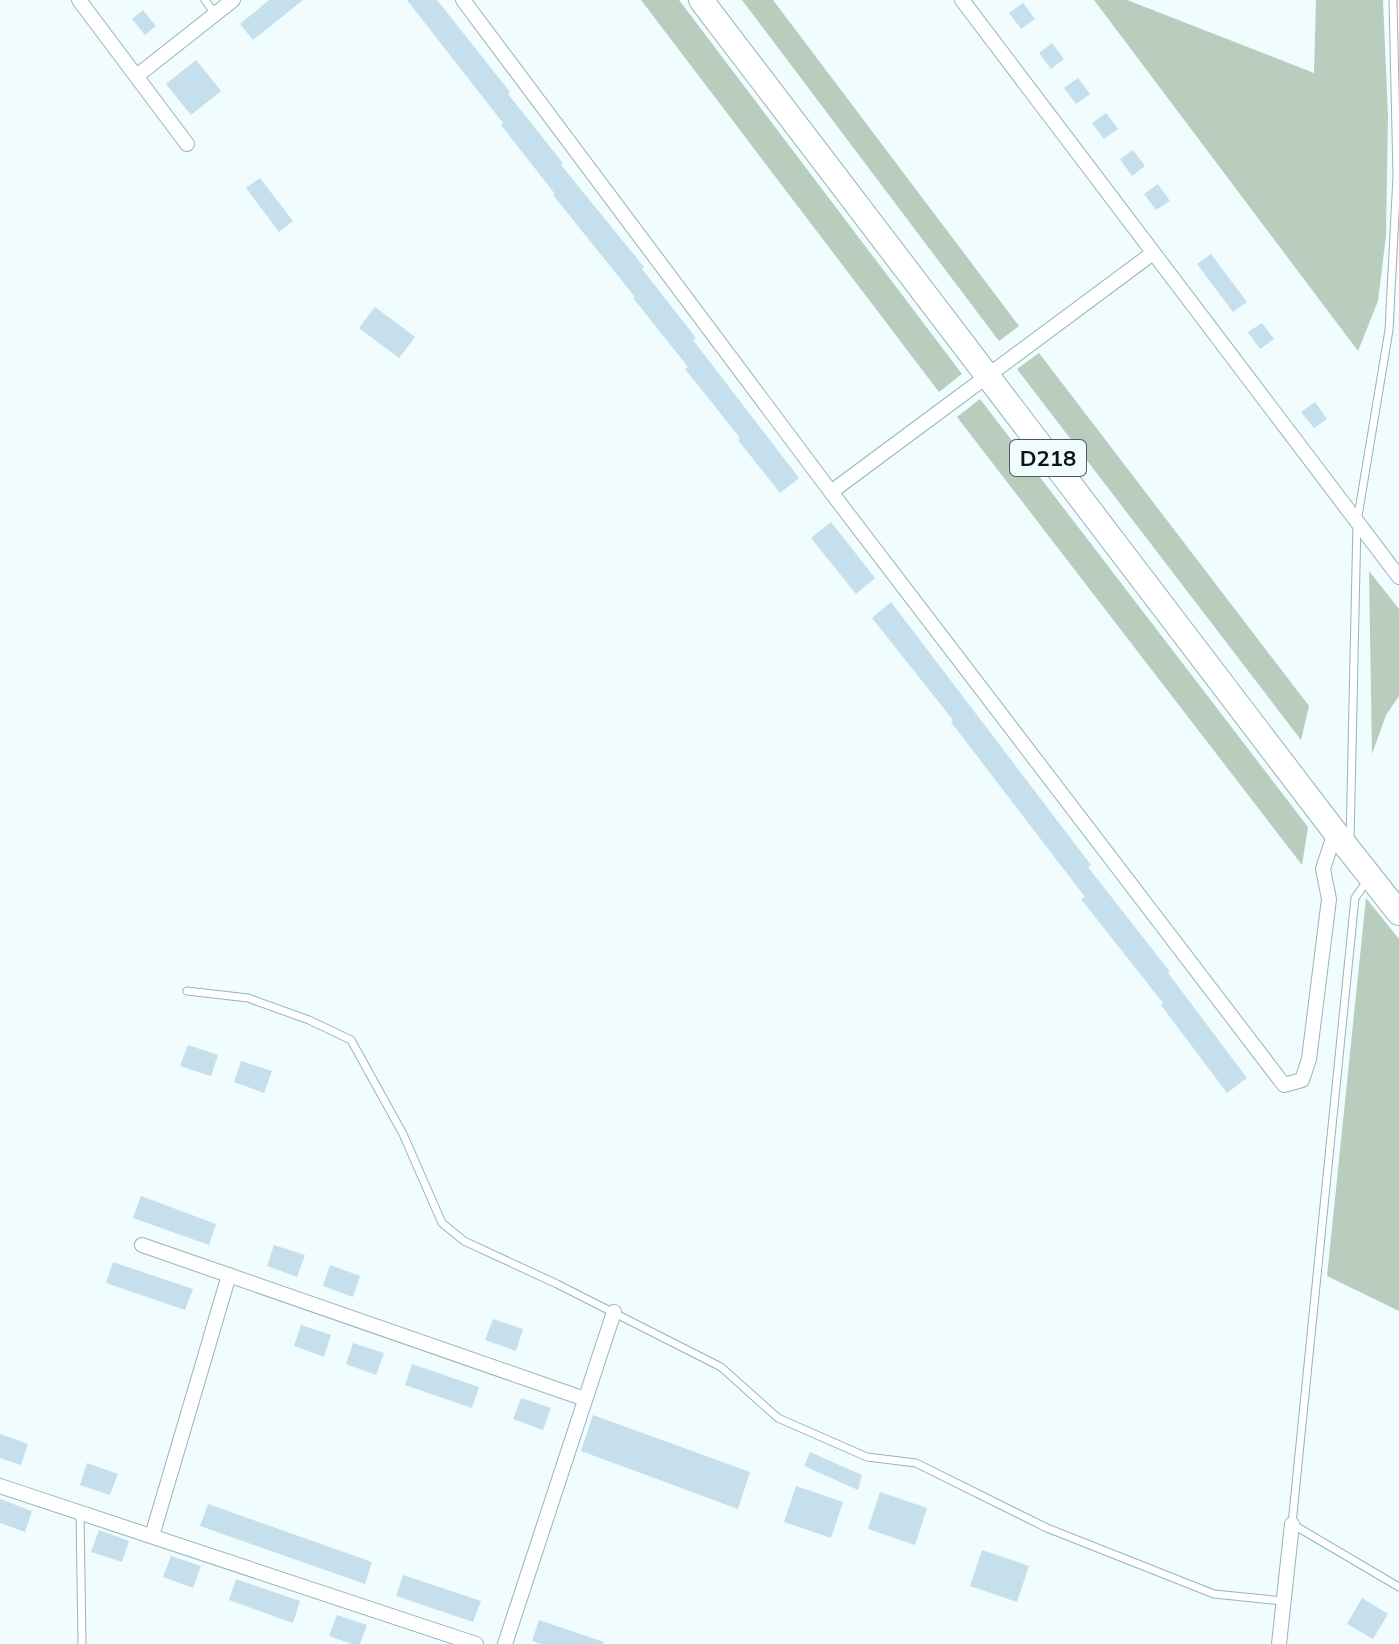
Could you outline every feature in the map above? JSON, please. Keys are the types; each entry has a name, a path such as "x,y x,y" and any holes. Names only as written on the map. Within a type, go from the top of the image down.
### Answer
{"main road":[{"name":"D218","path":"701,0 1399,913"}],"street":[{"path":"79,0 187,144"},
{"path":"138,75 233,0"},
{"path":"463,0 831,492 1284,1085 1302,1080 1309,1059 1329,899 1323,869 1335,832"},
{"path":"962,0 1399,577"},
{"path":"831,492 1153,253"},
{"path":"142,1245 585,1399"},
{"path":"152,1536 229,1275"},
{"path":"505,1644 614,1312"},
{"path":"0,1486 476,1644"},
{"path":"1279,1644 1292,1524"}],"lane":[{"path":"205,0 215,14"},
{"path":"1350,852 1357,522 1389,330 1397,176 1393,0"},
{"path":"1370,877 1355,898 1292,1524 1399,1587"},
{"path":"187,991 248,998 309,1020 351,1040 403,1134 442,1223 464,1241 721,1367 778,1418 867,1457 916,1463 1047,1528 1214,1594 1283,1601"},
{"path":"80,1512 82,1644"}],"green space":[{"path":"641,0 679,0 962,374 939,392"},
{"path":"742,0 773,0 1019,326 999,341"},
{"path":"1094,0 1127,0 1314,73 1316,0 1383,0 1388,115 1386,236 1378,301 1358,351"},
{"path":"1039,353 1309,706 1301,740 1017,369"},
{"path":"980,399 1308,827 1302,865 957,417"},
{"path":"1369,571 1399,609 1399,696 1386,715 1372,754"},
{"path":"1366,898 1399,939 1399,1311 1327,1276"}],"building":[{"path":"269,0 303,0 253,40 240,24"},
{"path":"407,0 437,0 510,92 508,94 563,163 561,165 644,267 642,269 696,338 693,340 799,478 780,493 685,369 688,367 553,195 501,125 503,123"},
{"path":"1023,3 1035,19 1021,29 1009,13"},
{"path":"143,10 156,26 145,35 132,19"},
{"path":"1052,43 1064,59 1051,69 1039,53"},
{"path":"196,60 221,91 191,115 166,84"},
{"path":"1078,78 1090,94 1076,104 1064,88"},
{"path":"1106,113 1118,129 1104,139 1092,123"},
{"path":"1133,150 1145,166 1132,176 1120,159"},
{"path":"260,178 293,221 279,232 246,188"},
{"path":"1158,184 1170,201 1156,210 1144,194"},
{"path":"1211,254 1247,302 1233,312 1197,264"},
{"path":"375,307 415,337 399,358 359,328"},
{"path":"1262,323 1274,339 1260,349 1248,332"},
{"path":"1315,402 1327,419 1314,428 1301,412"},
{"path":"831,522 875,578 856,594 811,538"},
{"path":"891,602 1091,865 1088,867 1247,1078 1227,1093 1161,1005 1163,1003 1081,899 1085,897 951,722 953,720 872,618"},
{"path":"188,1045 218,1055 211,1076 180,1066"},
{"path":"241,1061 272,1071 264,1093 234,1082"},
{"path":"141,1196 216,1224 209,1245 133,1218"},
{"path":"274,1245 305,1255 297,1277 267,1266"},
{"path":"113,1262 193,1289 185,1310 106,1283"},
{"path":"330,1265 360,1276 353,1297 323,1286"},
{"path":"493,1319 523,1329 516,1351 485,1340"},
{"path":"301,1325 331,1335 324,1357 294,1346"},
{"path":"353,1343 384,1353 376,1375 346,1364"},
{"path":"412,1364 479,1387 472,1408 405,1385"},
{"path":"521,1398 551,1408 543,1430 513,1419"},
{"path":"593,1415 750,1472 738,1509 581,1451"},
{"path":"0,1434 28,1444 21,1465 0,1458"},
{"path":"810,1452 862,1475 858,1490 804,1466"},
{"path":"87,1463 118,1474 110,1495 80,1485"},
{"path":"796,1486 843,1502 831,1538 784,1522"},
{"path":"880,1492 927,1508 915,1545 868,1529"},
{"path":"0,1499 32,1511 25,1532 0,1523"},
{"path":"208,1504 372,1562 365,1584 200,1526"},
{"path":"99,1530 129,1541 122,1562 91,1552"},
{"path":"982,1550 1029,1566 1017,1602 970,1586"},
{"path":"171,1556 201,1566 193,1588 163,1577"},
{"path":"403,1575 481,1601 473,1622 396,1596"},
{"path":"236,1579 300,1601 293,1623 229,1600"},
{"path":"1362,1598 1388,1614 1373,1639 1347,1624"},
{"path":"337,1615 367,1625 360,1644 329,1636"},
{"path":"539,1620 604,1642 541,1644 532,1641"}]}
